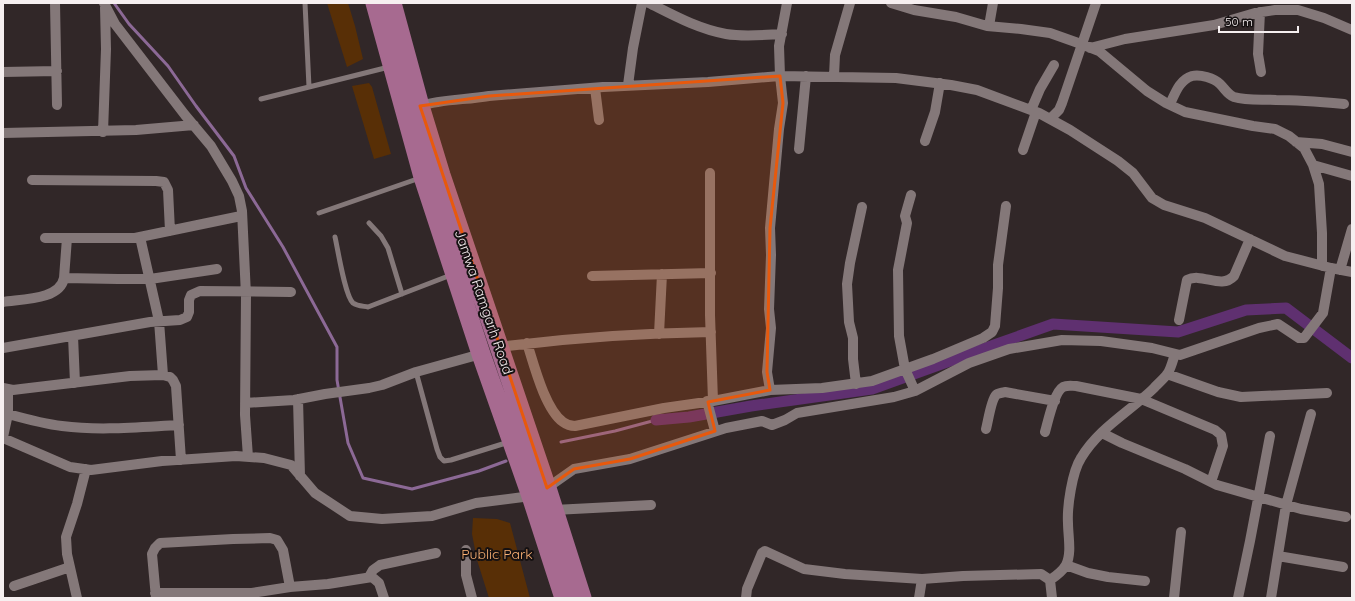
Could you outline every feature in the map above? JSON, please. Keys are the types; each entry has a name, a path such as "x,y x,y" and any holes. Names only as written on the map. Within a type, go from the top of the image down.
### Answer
{"highway":[{"name":"Jamwa Ramgarh Road","path":"375,3 400,65 420,106 441,175 540,467 539,492 564,598"},
{"name":"Jamwa Ramgarh Road","path":"392,3 400,65 423,177 454,274 521,471 554,510 582,598"}],"street":[{"path":"55,3 57,105"},
{"path":"628,85 633,48 642,3"},
{"path":"648,3 677,18 718,32 742,35 782,34"},
{"path":"770,390 767,372 771,328 769,309 771,255 770,228 779,129 784,103 780,76 779,46 787,3"},
{"path":"834,76 835,55 850,3"},
{"path":"891,3 914,10 956,17 989,26 1050,34 1086,46 1098,51 1147,90 1185,112 1275,129 1289,136 1304,148 1313,165 1319,184 1322,233 1331,268"},
{"path":"989,26 993,3"},
{"path":"1050,119 1059,110 1086,46 1096,3"},
{"path":"104,4 115,24 185,115 211,146 232,181 241,203 246,291 245,403 248,457"},
{"path":"103,132 106,49 104,4"},
{"path":"1086,46 1214,25 1260,12 1275,10 1298,10 1324,18 1352,30"},
{"path":"1260,12 1258,54 1261,72"},
{"path":"1023,150 1040,89 1054,65"},
{"path":"3,72 57,71"},
{"path":"420,106 431,103 490,96 628,85 708,82 780,76 896,78 940,83 977,90 1034,111 1050,119 1070,130 1133,172 1152,198 1164,205 1205,218 1285,256 1352,272"},
{"path":"799,149 806,76"},
{"path":"1170,104 1180,84 1192,76 1200,76 1214,80 1220,83 1232,96 1242,99 1344,104"},
{"path":"925,141 935,112 940,83"},
{"path":"595,88 599,120"},
{"path":"3,133 103,132 158,129 194,125"},
{"path":"1296,142 1322,144 1352,152"},
{"path":"1313,165 1352,176"},
{"path":"710,173 710,402 714,426"},
{"path":"32,180 164,182 168,190 170,231"},
{"path":"911,195 905,216 907,223 898,270 899,336 905,371 914,389"},
{"path":"856,384 853,359 853,338 849,322 847,284 862,206"},
{"path":"527,343 546,398 556,415 568,425 575,426 664,408 710,402 770,390 822,388 872,381 905,371 984,338 992,332 995,326 998,265 1006,206"},
{"path":"45,238 140,237 241,216"},
{"path":"181,460 176,386 170,377 163,375 130,376 17,390 6,389 8,414 3,437 70,467 91,470 181,460 236,456 264,458 291,465 315,493 350,516 382,519 432,516 476,503 539,492 574,469 630,459 714,426 762,421 772,425 797,413 894,397 969,363 1002,352 1062,340 1101,341 1152,348 1180,355 1259,328 1278,324 1299,338 1304,338 1323,313 1331,268 1352,229"},
{"path":"140,237 159,321 163,375"},
{"path":"3,302 50,295 63,284 67,238"},
{"path":"1179,320 1188,280 1193,278 1221,282 1231,279 1234,276 1250,239"},
{"path":"64,278 150,279 217,269"},
{"path":"592,276 711,273"},
{"path":"659,334 662,274"},
{"path":"3,348 130,325 180,320 187,316 189,312 189,300 191,295 200,291 291,292"},
{"path":"499,347 527,343 711,332"},
{"path":"73,336 75,383"},
{"path":"245,403 278,402 382,385 416,372 481,354"},
{"path":"1050,580 1066,565 1069,553 1068,521 1075,472 1080,458 1102,433 1167,374 1175,354"},
{"path":"1167,374 1218,392 1241,396 1327,393"},
{"path":"1045,432 1056,396 1061,388 1066,386 1076,386 1141,399 1215,430 1221,434 1223,446 1212,482"},
{"path":"986,429 990,410 996,395 1000,393 1005,392 1055,401"},
{"path":"298,399 300,476"},
{"path":"8,414 63,426 109,428 178,425"},
{"path":"1272,598 1286,505 1311,414"},
{"path":"1102,433 1122,443 1185,469 1217,485 1286,505 1346,517"},
{"path":"1238,598 1270,436"},
{"path":"77,598 66,546 66,537 77,504 86,469"},
{"path":"554,510 651,505"},
{"path":"1174,598 1181,532"},
{"path":"290,587 283,550 277,540 270,538 160,543 152,554 155,596 252,593 372,577 379,582 384,598"},
{"path":"466,550 466,575 472,598"},
{"path":"746,598 747,589 762,553 765,551 804,569 845,574 922,579 962,576 1041,574 1050,580 1052,598"},
{"path":"368,577 373,570 380,565 436,553"},
{"path":"1278,556 1343,567"},
{"path":"1066,565 1088,574 1146,581"},
{"path":"14,586 70,567"},
{"path":"919,598 922,579"}],"lane":[{"path":"304,3 309,87"},
{"path":"261,99 400,65"},
{"path":"319,213 423,177"},
{"path":"369,223 381,236 388,248 402,294"},
{"path":"335,237 348,294 353,303 359,306 368,307 454,274"},
{"path":"416,372 437,449 440,458 444,461 513,444"}],"highlighted area":[{"path":"780,76 783,103 770,228 767,372 770,390 708,402 715,431 630,459 574,469 547,488 420,106 489,96"}],"green space":[{"path":"327,3 348,3 363,59 347,67"},
{"path":"369,83 372,87 391,154 374,159 352,86"},
{"name":"Public Park","path":"473,518 497,519 510,523 530,598 489,598 477,560 472,534"}],"waterway":[{"path":"114,3 129,24 168,66 234,156 246,188 283,247 337,347 337,380 348,443 363,478 412,489 479,471 506,461"},
{"path":"656,420 689,417 751,406 872,389 1053,324 1178,332 1246,310 1286,308 1352,358"},
{"path":"561,442 615,431 656,420"}]}
